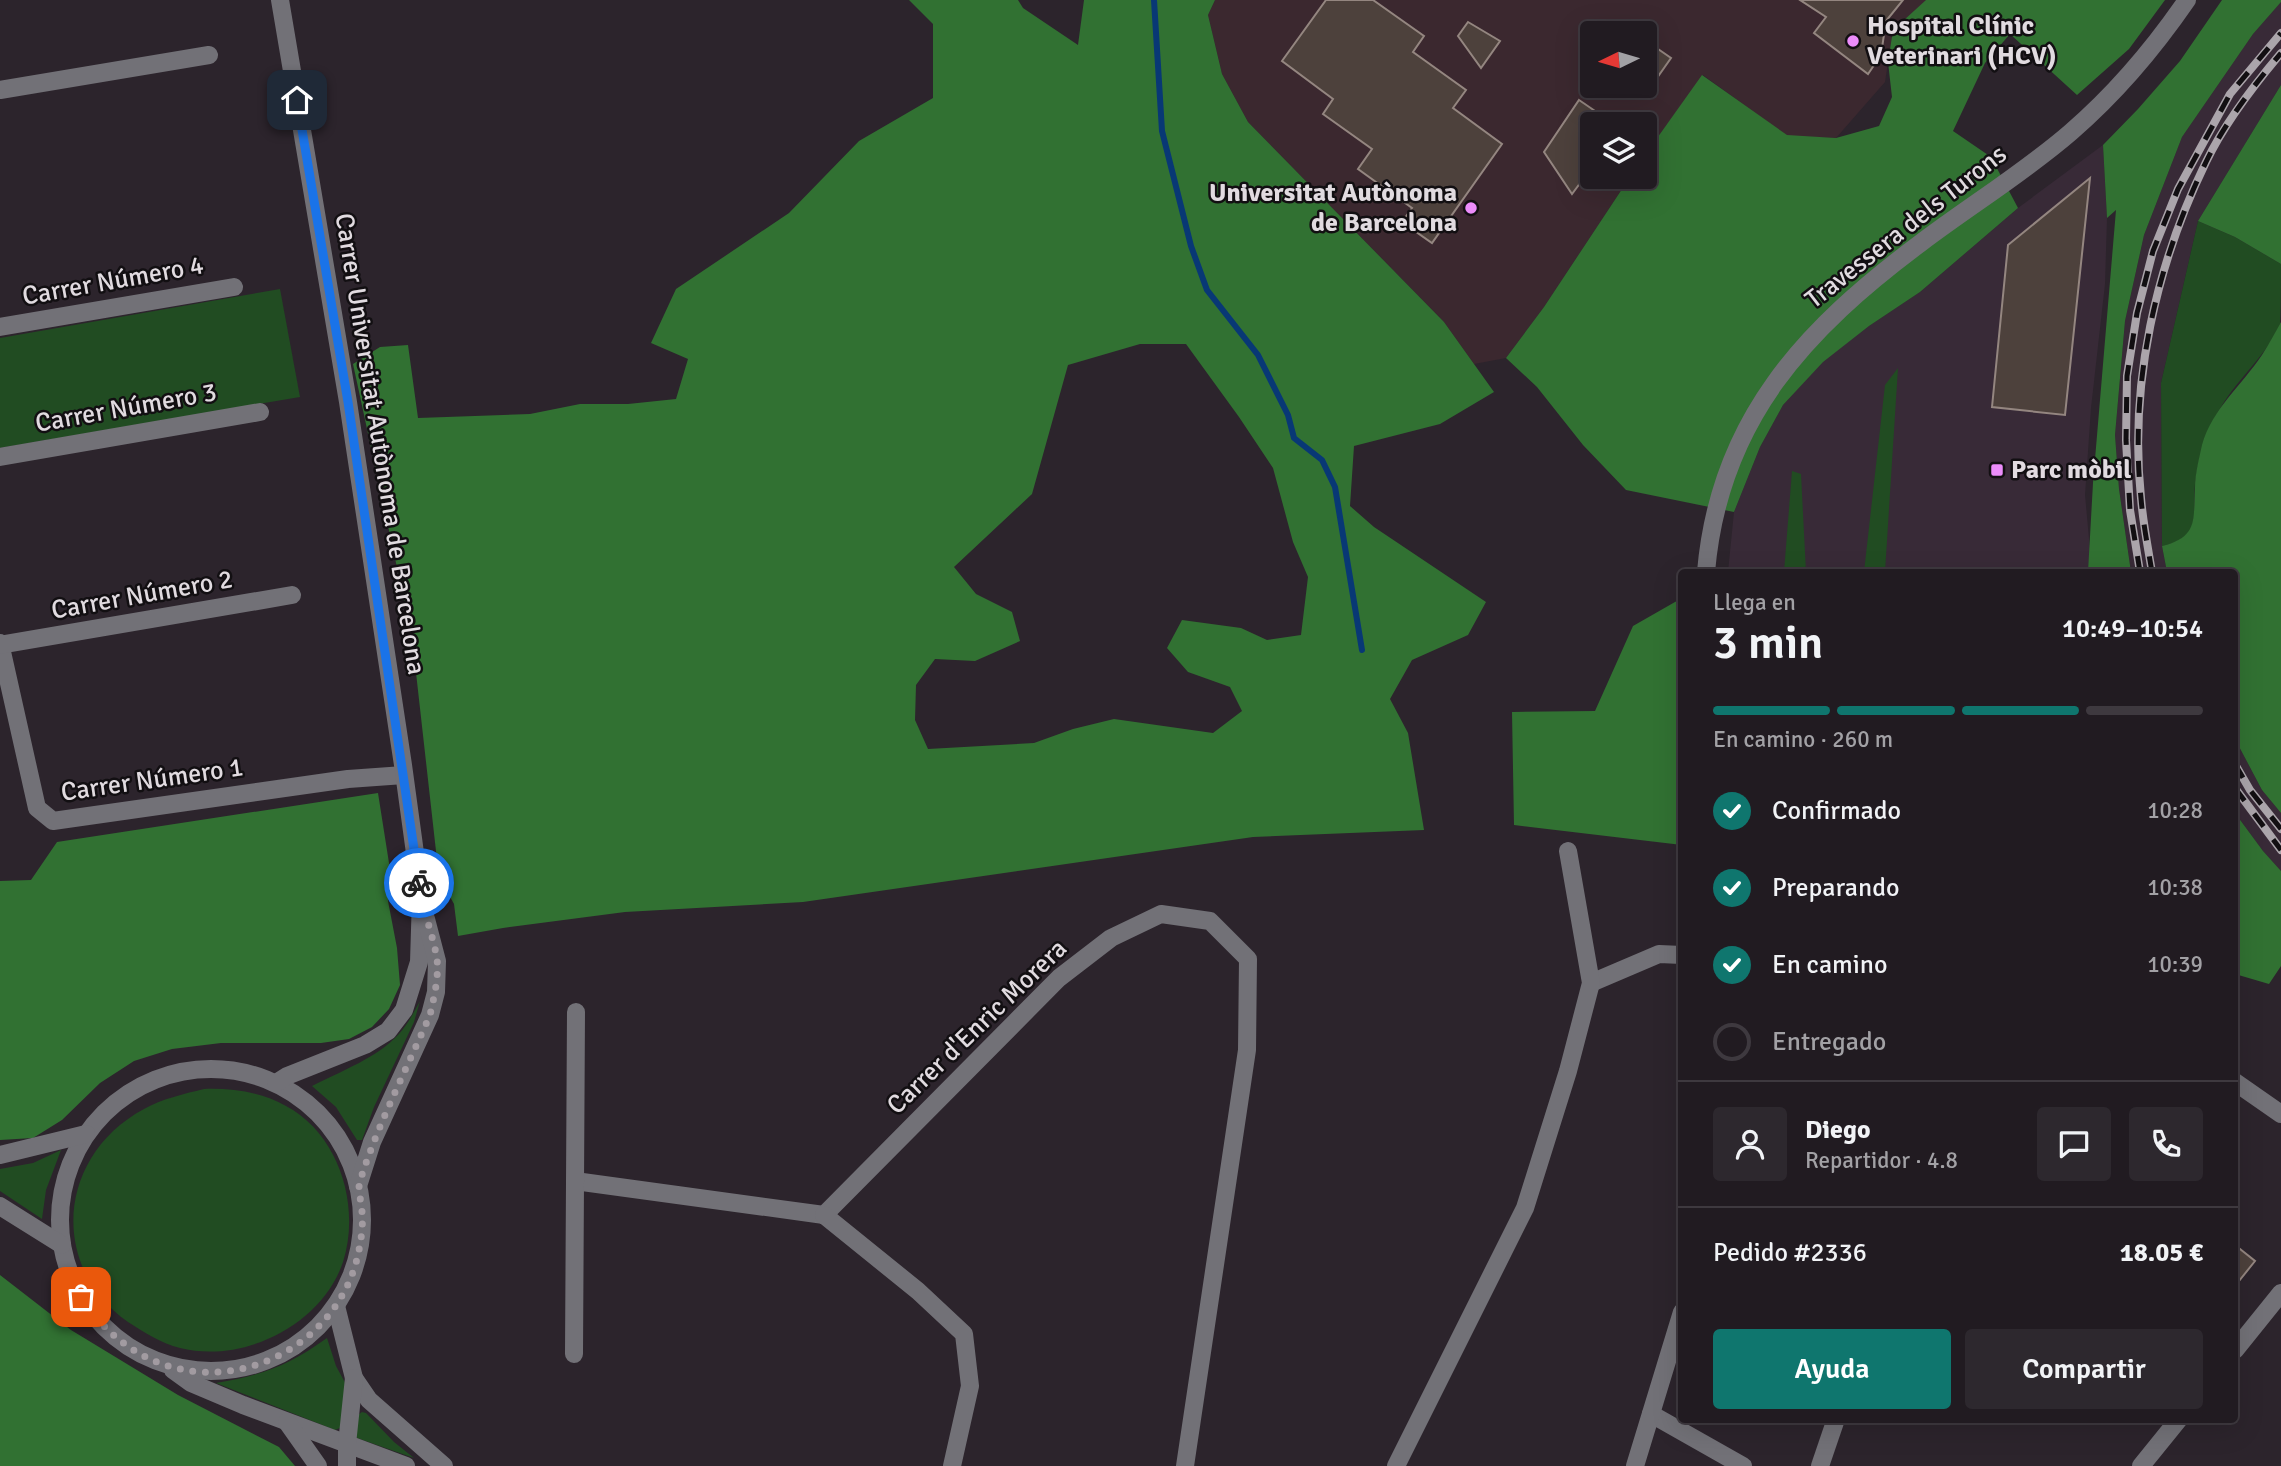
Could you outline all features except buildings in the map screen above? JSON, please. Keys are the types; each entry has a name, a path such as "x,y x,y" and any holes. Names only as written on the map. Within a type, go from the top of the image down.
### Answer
{"street":[{"name":"Carrer Universitat Autònoma de Barcelona","path":"280,0 326,265 421,897 437,961 436,992 430,1015 372,1142 358,1186"},
{"name":"Travessera dels Turons","path":"1706,569 1715,513 1736,448 1762,400 1794,356 1838,310 1921,243 2071,132 2133,70 2187,0"},
{"path":"0,90 209,55"},
{"name":"Carrer Número 4","path":"0,327 234,287"},
{"name":"Carrer Número 3","path":"0,457 260,412"},
{"name":"Carrer Número 2","path":"0,644 292,596"},
{"name":"Carrer Número 1","path":"0,644 37,808 53,821 348,779 404,775"},
{"path":"1396,1466 1525,1208 1568,1071 1591,982 1568,850"},
{"name":"Carrer Universitat Autònoma de Barcelona","path":"276,1083 287,1076 365,1045 388,1031 404,1010 419,962 421,897"},
{"name":"Carrer d'Enric Morera","path":"824,1214 1059,978 1111,938 1161,914 1210,921 1248,959 1247,1050 1185,1466"},
{"path":"1654,956 1678,940"},
{"path":"1591,982 1654,956 1678,954"},
{"path":"574,1354 576,1012"},
{"path":"164,1364 209,1372 255,1366 296,1346 322,1324 336,1306 359,1255 362,1213 358,1186 346,1152 332,1128 307,1102 276,1083 247,1073 217,1068 187,1070 167,1075 122,1098 106,1111 86,1135 71,1164 64,1187 60,1220 62,1245 74,1284 97,1319 127,1346 164,1364 191,1383 391,1464"},
{"path":"2238,1084 2281,1114"},
{"path":"0,1155 86,1135"},
{"path":"575,1181 824,1214 918,1291 964,1334 970,1386 952,1466"},
{"path":"0,1206 62,1245"},
{"path":"2238,1346 2281,1293"},
{"path":"336,1306 354,1378 347,1466"},
{"path":"1635,1466 1678,1325"},
{"path":"354,1378 369,1400 444,1466"},
{"path":"1651,1414 1743,1466"},
{"path":"287,1422 318,1466"},
{"path":"1820,1466 1835,1423"},
{"path":"2141,1466 2176,1423"}],"shaded area":[{"name":"Universitat Autònoma de Barcelona","path":"1215,0 1927,0 1893,30 1885,82 1836,138 1787,136 1703,75 1657,138 1657,112 1580,112 1580,189 1622,189 1544,307 1506,358 1474,364 1444,322 1248,122 1222,74 1208,15"},
{"path":"2281,2 2281,85 2198,221 2161,383 2162,546 2166,569 2131,569 2119,489 2115,435 2125,321 2144,235 2182,137 2253,34"},
{"path":"2103,145 2107,218 2105,284 2091,408 2085,495 2092,569 1728,569 1734,512 1760,447 1783,405 1823,361 1920,292 2018,208"},
{"path":"2238,745 2262,790 2281,813 2281,871 2238,817"}],"green space":[{"path":"909,0 1018,0 1023,8 1078,45 1084,0 1215,0 1208,15 1222,74 1248,122 1444,322 1494,392 1440,424 1354,446 1350,506 1374,527 1486,602 1468,635 1412,660 1390,699 1408,733 1424,830 1253,837 803,902 625,912 458,936 454,904 443,884 437,860 412,637 353,364 380,347 408,345 418,418 530,414 580,404 628,404 676,399 688,359 651,343 676,289 789,213 859,141 933,98 933,24","holes":["1140,344 1186,344 1273,468 1293,542 1308,577 1301,635 1267,640 1241,628 1182,620 1167,648 1188,672 1230,687 1242,711 1213,733 1114,719 1073,729 1034,743 928,749 915,720 916,685 935,659 975,661 1020,641 1012,612 976,594 954,567 1032,494 1068,365"]},
{"path":"1926,0 2165,0 2129,49 2077,95 2010,34 1985,63 1953,131 1991,157 2018,208 1920,292 1869,326 1823,362 1783,405 1760,447 1734,512 1626,490 1583,445 1537,387 1506,358 1544,307 1622,189 1657,189 1657,138 1702,75 1787,135 1836,138 1879,126 1892,97 1888,62 1893,30"},
{"path":"2222,0 2281,0 2253,34 2182,137 2144,235 2125,321 2115,435 2119,489 2131,569 2088,569 2116,210 2107,218 2103,145 2180,61"},
{"path":"2281,85 2281,264 2235,237 2198,221"},
{"path":"2198,221 2235,237 2281,264 2280,324 2268,346 2228,396 2211,425 2198,464 2190,531 2175,542 2162,546 2161,383"},
{"path":"280,289 300,397 0,448 0,338"},
{"path":"2281,322 2281,813 2262,790 2238,745 2238,569 2166,569 2162,546 2182,537 2192,525 2197,466 2207,432 2220,409 2262,355"},
{"path":"1898,368 1885,569 1864,569 1885,385"},
{"path":"1792,471 1801,474 1806,569 1784,569"},
{"path":"1678,600 1678,845 1514,825 1512,712 1595,711 1633,626"},
{"path":"378,793 389,863 388,901 397,948 400,985 389,1009 372,1027 349,1039 321,1043 221,1043 172,1049 134,1061 100,1083 62,1120 33,1138 0,1140 0,881 31,880 57,842"},
{"path":"2238,817 2281,871 2281,966 2269,984 2238,975"},
{"path":"420,1001 414,1022 374,1107 362,1140 357,1140 336,1107 312,1086 390,1043 405,1026"},
{"path":"204,1089 256,1094 286,1106 304,1118 320,1134 332,1153 347,1195 348,1240 343,1262 333,1284 318,1304 299,1321 277,1335 229,1350 180,1348 153,1337 128,1322 102,1299 85,1272 75,1242 74,1212 80,1182 94,1154 115,1129 151,1105"},
{"path":"61,1150 46,1190 42,1219 0,1191 0,1169 33,1163"},
{"path":"0,1275 71,1330 178,1395 279,1447 295,1466 0,1466"},
{"path":"327,1338 336,1366 348,1388 342,1427 335,1430 216,1383 248,1377 274,1368 300,1356"},
{"path":"362,1412 414,1458 357,1438 355,1435 358,1415"}],"waterway":[{"path":"1154,0 1162,131 1191,246 1207,290 1258,355 1288,415 1294,438 1322,460 1335,487 1362,650"}],"railway":[{"path":"2140,569 2130,510 2126,440 2127,376 2137,313 2153,251 2178,189 2230,94 2281,33"},
{"path":"2151,569 2141,498 2139,412 2150,326 2160,284 2188,201 2213,148 2240,105 2281,53"},
{"path":"2238,769 2250,790 2281,829"},
{"path":"2238,792 2281,850"}],"way so far":[{"path":"81,1297 97,1319 127,1346 175,1368 198,1371 221,1372 255,1366 286,1352 314,1332 330,1315 344,1294 359,1255 362,1213 358,1186 372,1142 430,1015 436,992 437,961 419,883"}],"place":[{"name":"Hospital Clínic Veterinari (HCV)","path":"1853,41"},
{"name":"Universitat Autònoma de Barcelona","path":"1471,208"},
{"name":"Parc mòbil","path":"1997,470"}],"route":[{"path":"297,100 348,402 419,883"}]}
